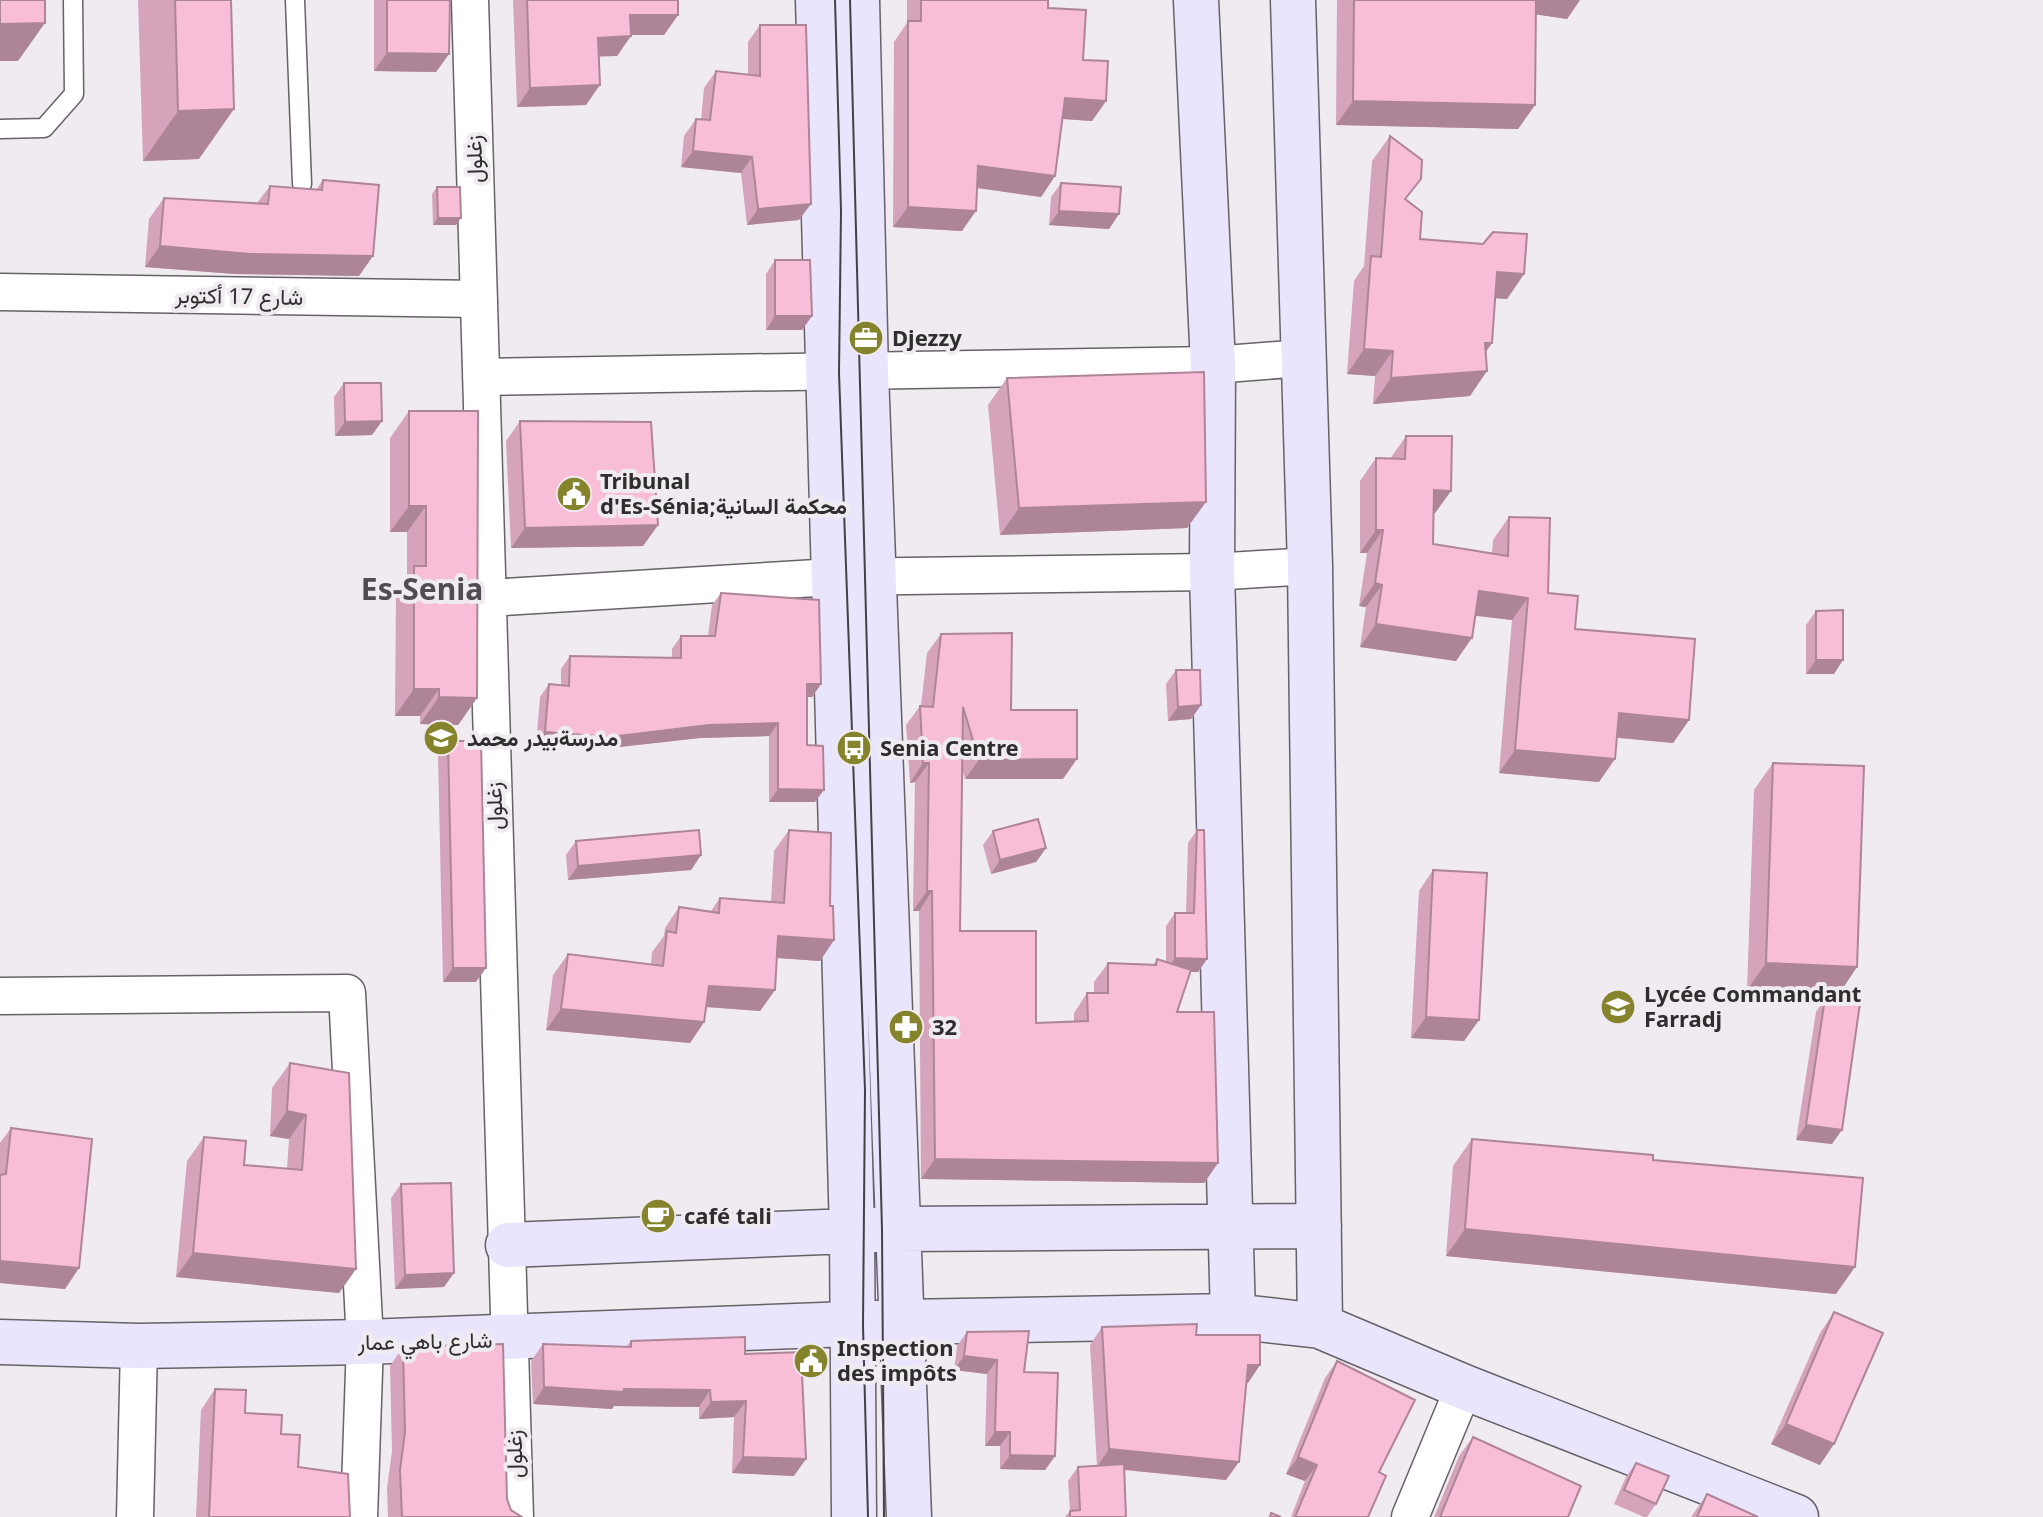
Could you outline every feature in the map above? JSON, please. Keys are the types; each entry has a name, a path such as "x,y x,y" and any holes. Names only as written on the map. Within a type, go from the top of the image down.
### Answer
{"main road":[{"path":"818,0 847,373 854,577 898,1229 909,1517"},
{"path":"847,373 857,0"},
{"path":"1196,0 1213,365 1212,572 1233,1316"},
{"path":"1293,0 1310,566 1320,1326"},
{"path":"854,577 850,1326 854,1517"},
{"path":"508,1245 898,1229 1319,1226"},
{"name":"شارع باهي عمار","path":"0,1342 139,1346 511,1339 903,1322 1233,1316 1320,1326 1464,1387 1796,1517"}],"street":[{"name":"زغلول","path":"470,0 515,1517"},
{"name":"شارع 17 أكتوبر","path":"0,292 479,299"},
{"path":"481,377 1213,365 1303,358"},
{"path":"488,598 854,577 1212,572 1310,566"},
{"path":"0,996 347,993 365,1342 359,1517"},
{"path":"135,1517 139,1346"},
{"path":"1410,1517 1464,1387"}],"lane":[{"path":"0,129 44,128 74,94 73,0"},
{"path":"295,0 302,184"}],"building":[{"path":"0,0 45,0 45,23 0,24"},
{"path":"175,0 231,0 234,109 178,111"},
{"path":"387,0 450,0 449,54 387,53"},
{"path":"527,0 678,0 678,15 630,15 631,36 598,38 600,85 530,88"},
{"path":"921,0 1048,0 1048,8 1086,10 1083,60 1108,61 1106,101 1065,98 1055,176 978,166 976,211 908,207 908,21 921,21"},
{"path":"1354,0 1536,0 1535,105 1353,101"},
{"path":"760,25 806,25 811,204 758,209 752,157 693,151 696,119 710,120 716,71 760,76"},
{"path":"1390,136 1422,160 1421,179 1405,199 1422,212 1420,239 1483,244 1493,232 1527,234 1524,274 1497,272 1492,343 1485,343 1487,371 1391,378 1393,351 1364,349 1371,256 1381,257"},
{"path":"323,180 379,185 373,256 250,254 160,246 164,198 268,204 270,186 322,190"},
{"path":"1061,183 1121,187 1119,214 1059,211"},
{"path":"437,187 460,187 461,218 438,218"},
{"path":"775,260 810,260 812,316 775,316"},
{"path":"1204,372 1206,502 1019,508 1007,378"},
{"path":"344,383 381,383 382,421 345,422"},
{"path":"409,411 478,411 477,698 439,697 439,689 414,689 414,566 426,566 426,506 409,506"},
{"name":"Tribunal d'Es-Sénia;محكمة السانية","path":"520,421 651,422 658,525 525,528"},
{"path":"1406,436 1452,436 1451,491 1434,490 1433,544 1508,556 1509,517 1550,518 1548,593 1578,596 1575,629 1695,639 1689,720 1619,713 1615,759 1515,750 1528,598 1479,591 1472,638 1376,624 1382,585 1375,583 1383,530 1376,530 1376,458 1405,459"},
{"path":"721,593 819,600 821,684 807,684 807,745 823,746 824,790 778,789 778,723 709,725 610,737 545,732 549,684 569,686 570,656 681,658 681,636 715,636"},
{"path":"1843,610 1843,660 1816,660 1816,611"},
{"path":"1012,633 1011,710 1077,710 1077,759 979,760 963,707 960,931 1036,931 1036,1023 1088,1021 1087,993 1108,993 1108,963 1156,965 1157,959 1191,970 1177,1012 1214,1012 1218,1163 935,1159 932,891 927,891 929,763 923,763 920,706 933,707 941,634"},
{"path":"1176,670 1200,670 1201,705 1178,707"},
{"path":"448,741 481,741 486,968 453,968"},
{"path":"1773,763 1864,766 1857,967 1766,963"},
{"path":"1038,819 1046,848 1000,860 993,831"},
{"path":"699,830 701,855 578,866 576,841"},
{"path":"789,830 831,833 830,906 833,906 834,940 778,936 775,990 709,986 704,1022 561,1009 568,954 663,966 667,931 676,933 679,907 719,913 720,898 784,903"},
{"path":"1197,830 1204,830 1207,959 1175,958 1175,913 1194,913"},
{"path":"1433,870 1487,873 1479,1020 1426,1017"},
{"path":"1825,998 1860,1003 1842,1130 1806,1125"},
{"path":"290,1063 349,1073 356,1269 193,1253 204,1137 246,1141 244,1165 302,1170 306,1115 287,1111"},
{"path":"11,1128 92,1139 79,1268 0,1261 0,1175 6,1174"},
{"path":"1472,1139 1653,1155 1653,1160 1863,1178 1855,1267 1465,1229"},
{"path":"451,1183 454,1273 405,1275 401,1184"},
{"path":"1834,1312 1883,1333 1834,1444 1786,1424"},
{"path":"1197,1324 1196,1335 1260,1335 1260,1365 1248,1365 1239,1462 1109,1449 1102,1327"},
{"path":"1029,1331 1024,1372 1058,1373 1055,1456 1010,1455 1010,1432 995,1432 997,1360 964,1356 967,1332"},
{"path":"745,1337 745,1354 801,1352 806,1459 743,1457 746,1401 711,1402 710,1390 624,1389 623,1392 544,1387 543,1344 631,1347 631,1341"},
{"path":"503,1344 507,1499 511,1510 522,1517 402,1517 400,1470 405,1432 403,1347"},
{"path":"1337,1361 1415,1400 1379,1472 1386,1476 1368,1517 1295,1517 1317,1465 1298,1457"},
{"path":"215,1389 246,1390 245,1413 282,1415 281,1434 300,1435 298,1467 348,1474 350,1517 209,1517"},
{"path":"1473,1437 1581,1486 1568,1517 1440,1517"},
{"path":"1636,1463 1669,1476 1656,1504 1624,1490"},
{"path":"1124,1464 1126,1517 1070,1517 1070,1511 1080,1510 1078,1467"},
{"path":"1707,1494 1758,1517 1697,1517"}],"tram line":[{"path":"835,0 841,211 839,373 865,1090 863,1325 868,1517"},
{"path":"850,0 882,1230 884,1517"}],"place":[{"name":"Djezzy","path":"866,338"},
{"name":"Tribunal d'Es-Sénia;محكمة السانية","path":"574,494"},
{"name":"مدرسةبيدر محمد","path":"441,738"},
{"name":"Senia Centre","path":"854,748"},
{"name":"Lycée Commandant Farradj","path":"1618,1007"},
{"name":"32","path":"906,1027"},
{"name":"café tali","path":"658,1216"},
{"name":"Inspection des impôts","path":"811,1361"}],"district":[{"name":"Es-Senia","path":"422,590"}]}
